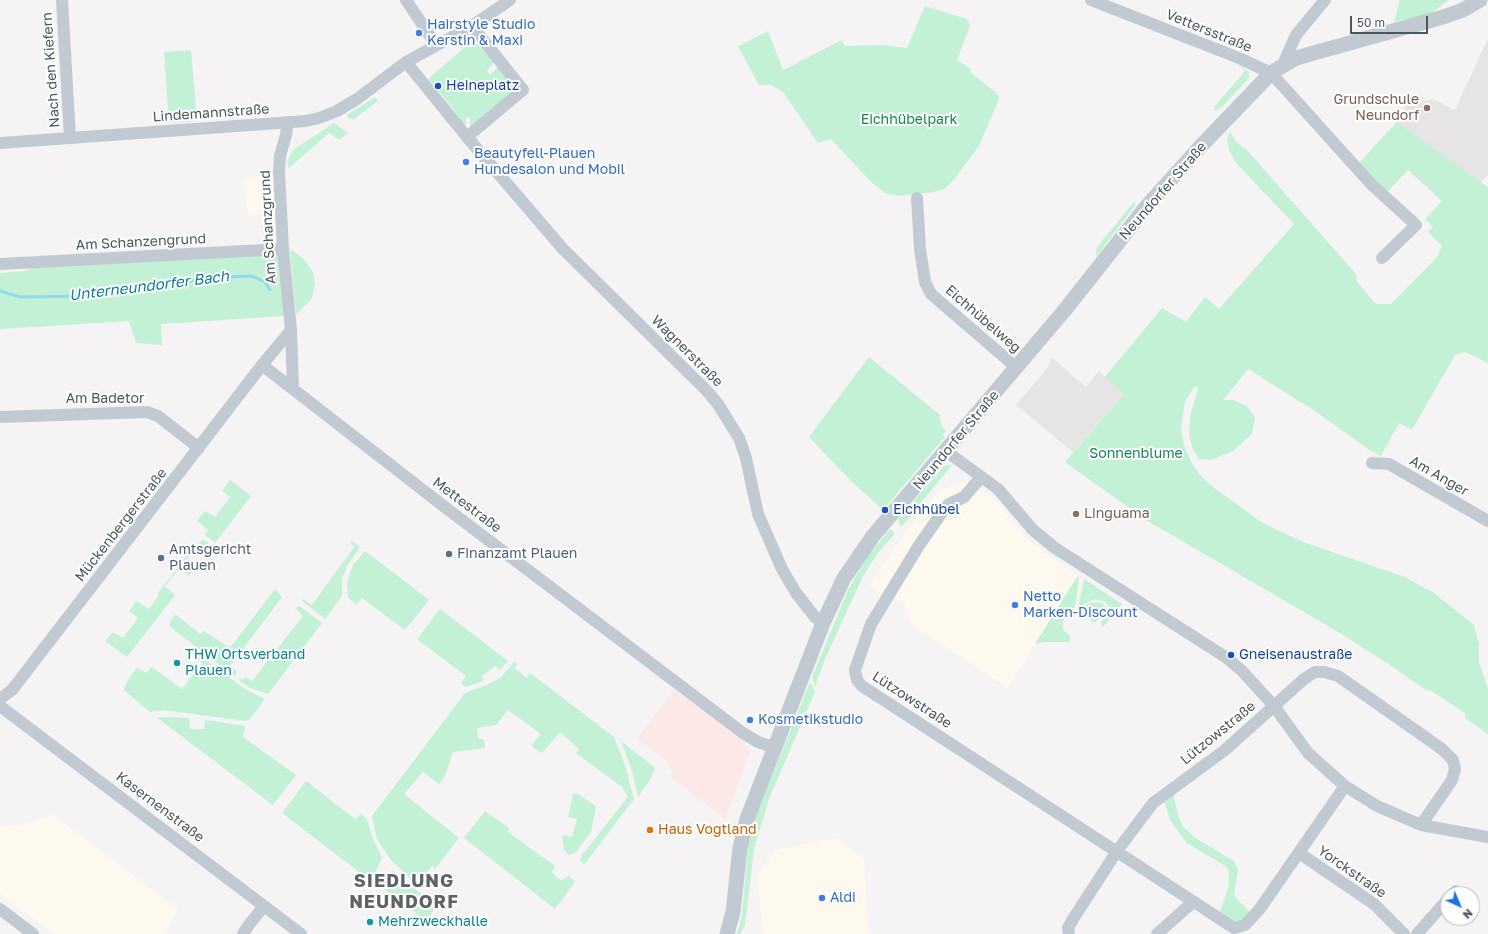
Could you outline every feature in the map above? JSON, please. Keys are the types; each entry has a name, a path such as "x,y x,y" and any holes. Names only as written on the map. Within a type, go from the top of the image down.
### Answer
{"street":[{"name":"Nach den Kiefern","path":"62,0 70,138"},
{"path":"406,0 436,45"},
{"path":"472,26 523,90 467,137 406,62 472,26 510,0"},
{"name":"Vettersstraße","path":"1091,0 1239,58 1271,73"},
{"path":"1283,64 1296,36 1325,0"},
{"name":"Neundorfer Straße","path":"727,934 733,912 740,848 747,819 774,746 823,623 852,564 874,536 1017,368 1147,206 1200,147 1271,73 1283,64 1296,58 1443,17 1464,10 1480,0"},
{"name":"Lindemannstraße","path":"0,143 288,122 319,118 337,111 406,62"},
{"path":"1271,73 1371,184 1416,225 1382,258"},
{"name":"Am Schanzgrund","path":"288,122 280,156 279,172 283,249 291,330 293,389"},
{"name":"Wagnerstraße","path":"467,137 563,249 706,390 718,404 739,438 746,458 758,514 782,569 796,593 814,617 823,623"},
{"name":"Eichhübelweg","path":"917,198 920,249 925,282 931,294 1017,368"},
{"name":"Am Schanzengrund","path":"0,264 283,249"},
{"path":"262,365 291,330"},
{"name":"Mettestraße","path":"262,365 446,508 743,733 758,742 774,746"},
{"name":"Mückenbergerstraße","path":"0,700 12,690 262,365"},
{"name":"Am Badetor","path":"0,417 147,412 158,416 199,448"},
{"path":"946,451 998,489 1032,530 1050,544 1227,658 1242,671 1274,706 1308,753 1344,786 1377,806 1420,825 1488,837"},
{"name":"Am Anger","path":"1372,463 1389,464 1488,521"},
{"name":"Lützowstraße","path":"980,477 964,497 949,504 945,508 871,624 855,670 857,680 862,686 1238,930"},
{"path":"1274,706 1314,672 1324,672 1338,676 1442,749 1453,760 1455,769 1452,780 1420,825"},
{"name":"Kasernenstraße","path":"0,706 301,934"},
{"name":"Lützowstraße","path":"1069,934 1068,928 1073,919 1117,851 1153,802 1225,750 1274,706"},
{"name":"Yorckstraße","path":"1238,930 1252,919 1259,910 1344,786"},
{"name":"Yorckstraße","path":"1299,853 1374,904 1404,934"},
{"path":"1157,934 1193,902"},
{"path":"243,934 264,906"},
{"path":"1417,934 1440,908"},
{"path":"0,909 33,934"}],"shaded area":[{"name":"Grundschule Neundorf","path":"1488,38 1488,175 1480,182 1397,122 1406,105 1433,99 1455,110"},
{"path":"275,173 278,213 248,216 244,178"},
{"path":"1051,357 1086,387 1099,371 1124,394 1073,452 1016,405 1048,368"},
{"path":"965,481 996,500 1029,541 1078,575 1008,688 912,625 903,602 882,593 869,585 912,524 939,491"},
{"path":"674,689 738,736 750,752 725,819 671,777 672,771 668,762 637,739"},
{"path":"49,812 178,909 163,934 54,934 0,894 0,827 16,826 44,818"},
{"path":"835,838 864,858 868,934 763,934 757,874 776,850"}],"green space":[{"path":"1400,0 1449,0 1428,15 1394,22"},
{"name":"Eichhübelpark","path":"925,6 967,19 970,26 957,60 971,69 970,72 994,91 999,96 999,99 979,146 952,182 944,189 934,192 897,196 885,193 871,182 831,139 818,143 783,92 771,85 759,85 738,46 768,31 783,70 842,40 845,46 882,45 907,48"},
{"path":"475,42 494,61 487,71 490,75 498,67 516,90 470,128 470,118 466,117 466,123 464,126 451,106 429,80 430,77 470,43"},
{"path":"191,50 197,121 169,123 164,52"},
{"path":"1241,66 1249,72 1249,78 1222,107 1215,111 1214,107 1245,71"},
{"path":"375,97 378,101 354,119 349,118 347,115"},
{"name":"Sonnenblume","path":"1397,122 1488,187 1488,363 1465,352 1455,355 1412,430 1399,423 1381,456 1371,451 1318,413 1248,369 1223,400 1233,400 1247,406 1255,418 1252,434 1233,451 1211,460 1199,459 1193,450 1189,435 1190,417 1198,388 1195,386 1185,401 1181,429 1184,445 1191,462 1199,474 1214,488 1263,523 1303,542 1405,577 1434,593 1474,625 1479,645 1479,662 1488,689 1488,734 1465,718 1465,713 1428,689 1427,691 1340,633 1146,520 1065,462 1124,394 1105,377 1162,308 1186,322 1205,297 1219,309 1294,224 1236,163 1230,152 1227,140 1230,131 1237,143 1246,149 1356,274 1357,282 1376,304 1391,304 1437,257 1442,246 1428,232 1433,227 1425,219 1442,201 1408,170 1387,192 1357,165"},
{"path":"334,123 348,133 339,140 329,133 289,168 287,162 293,150"},
{"path":"1134,202 1136,204 1096,257 1097,247"},
{"path":"290,249 304,259 313,272 315,284 311,300 296,314"},
{"path":"279,254 285,316 161,324 162,345 136,343 129,321 0,329 0,273 25,271 35,266"},
{"path":"869,357 940,415 941,425 946,431 943,435 945,437 883,510 851,481 809,437"},
{"path":"952,465 901,527 898,519 943,467"},
{"path":"230,480 251,496 215,543 205,535 208,530 197,521 205,511 215,517 230,497 222,491"},
{"path":"890,529 895,533 878,553 863,576 825,659 815,687 812,677 848,590 866,558"},
{"path":"203,539 213,547 207,554 197,547 185,562 194,569 189,576 179,568 165,586 175,595 127,657 105,641 113,632 123,638 138,618 129,611 136,601 149,609 159,595 158,593 196,544 198,545"},
{"path":"352,541 360,547 347,566 342,579 342,596 325,619 301,600 303,599 312,605 354,547 350,542"},
{"path":"365,551 429,600 405,630 362,598 356,605 348,597 347,582 353,565"},
{"path":"1077,577 1079,579 1075,606 1063,621 1063,630 1070,636 1070,642 1043,642 1035,644"},
{"path":"1084,579 1122,604 1103,627 1101,622 1109,607 1106,602 1095,599 1080,606 1079,604"},
{"path":"275,589 282,597 230,666 237,671 235,677 169,626 175,614 200,634 204,631 230,648"},
{"path":"1098,602 1103,604 1106,608 1104,613 1095,623 1088,619 1088,616 1083,615 1079,609 1087,604"},
{"path":"299,606 322,623 268,694 250,688 239,680 240,678 243,680 245,677 252,681 303,616 295,608"},
{"path":"440,609 508,661 500,670 495,666 482,676 483,681 466,687 461,683 466,676 417,639"},
{"path":"199,657 205,661 206,660 245,689 265,699 249,720 245,721 164,710 150,712 124,690 126,683 137,667 146,673 152,667 182,689 202,663 198,659"},
{"path":"514,662 517,664 515,668 526,678 530,673 614,737 625,765 634,799 584,865 580,860 582,855 628,797 622,787 576,753 579,749 560,732 542,753 531,746 541,734 508,710 496,725 477,728 478,738 484,740 485,748 453,752 445,776 439,784 423,772 404,794 459,838 435,869 432,866 417,885 391,860 377,839 372,816 465,693 491,683 502,676"},
{"path":"810,682 815,692 769,799 754,849 745,925 740,934 737,934 742,915 748,846 755,818"},
{"path":"156,717 189,718 190,729 204,729 205,720 245,726 243,737 296,775 273,805"},
{"path":"621,741 655,768 651,778 638,797 632,771"},
{"path":"306,781 355,819 361,814 367,819 373,839 382,858 371,881 282,813"},
{"path":"576,793 596,806 591,832 576,852 569,855 564,850 562,835 572,837 577,819 568,817 573,794"},
{"path":"1173,793 1178,815 1183,827 1197,839 1234,861 1238,870 1234,896 1251,913 1239,922 1230,920 1220,912 1229,885 1229,873 1227,867 1187,843 1170,820 1164,800"},
{"path":"485,811 509,828 508,832 555,866 552,872 557,878 562,880 569,876 575,882 555,909 464,838"},
{"path":"393,871 436,906 426,921 375,882 381,874"}],"waterway":[{"name":"Unterneundorfer Bach","path":"0,291 20,297 94,296 106,291 129,291 138,287 169,282 176,284 218,275 227,277 252,276 265,282 270,290"}],"place":[{"name":"Hairstyle Studio Kerstin & Maxi","path":"419,33"},
{"name":"Heineplatz","path":"438,86"},
{"name":"Grundschule Neundorf","path":"1427,108"},
{"name":"Beautyfell-Plauen Hundesalon und Mobil","path":"466,162"},
{"name":"Eichhübel","path":"885,510"},
{"name":"Linguama","path":"1076,514"},
{"name":"Finanzamt Plauen","path":"449,554"},
{"name":"Amtsgericht Plauen","path":"161,558"},
{"name":"Netto Marken-Discount","path":"1015,605"},
{"name":"Gneisenaustraße","path":"1231,655"},
{"name":"THW Ortsverband Plauen","path":"177,663"},
{"name":"Kosmetikstudio","path":"750,720"},
{"name":"Haus Vogtland","path":"650,830"},
{"name":"Aldi","path":"822,898"},
{"name":"Mehrzweckhalle","path":"370,922"}],"district":[{"name":"SIEDLUNG NEUNDORF","path":"404,891"}]}
